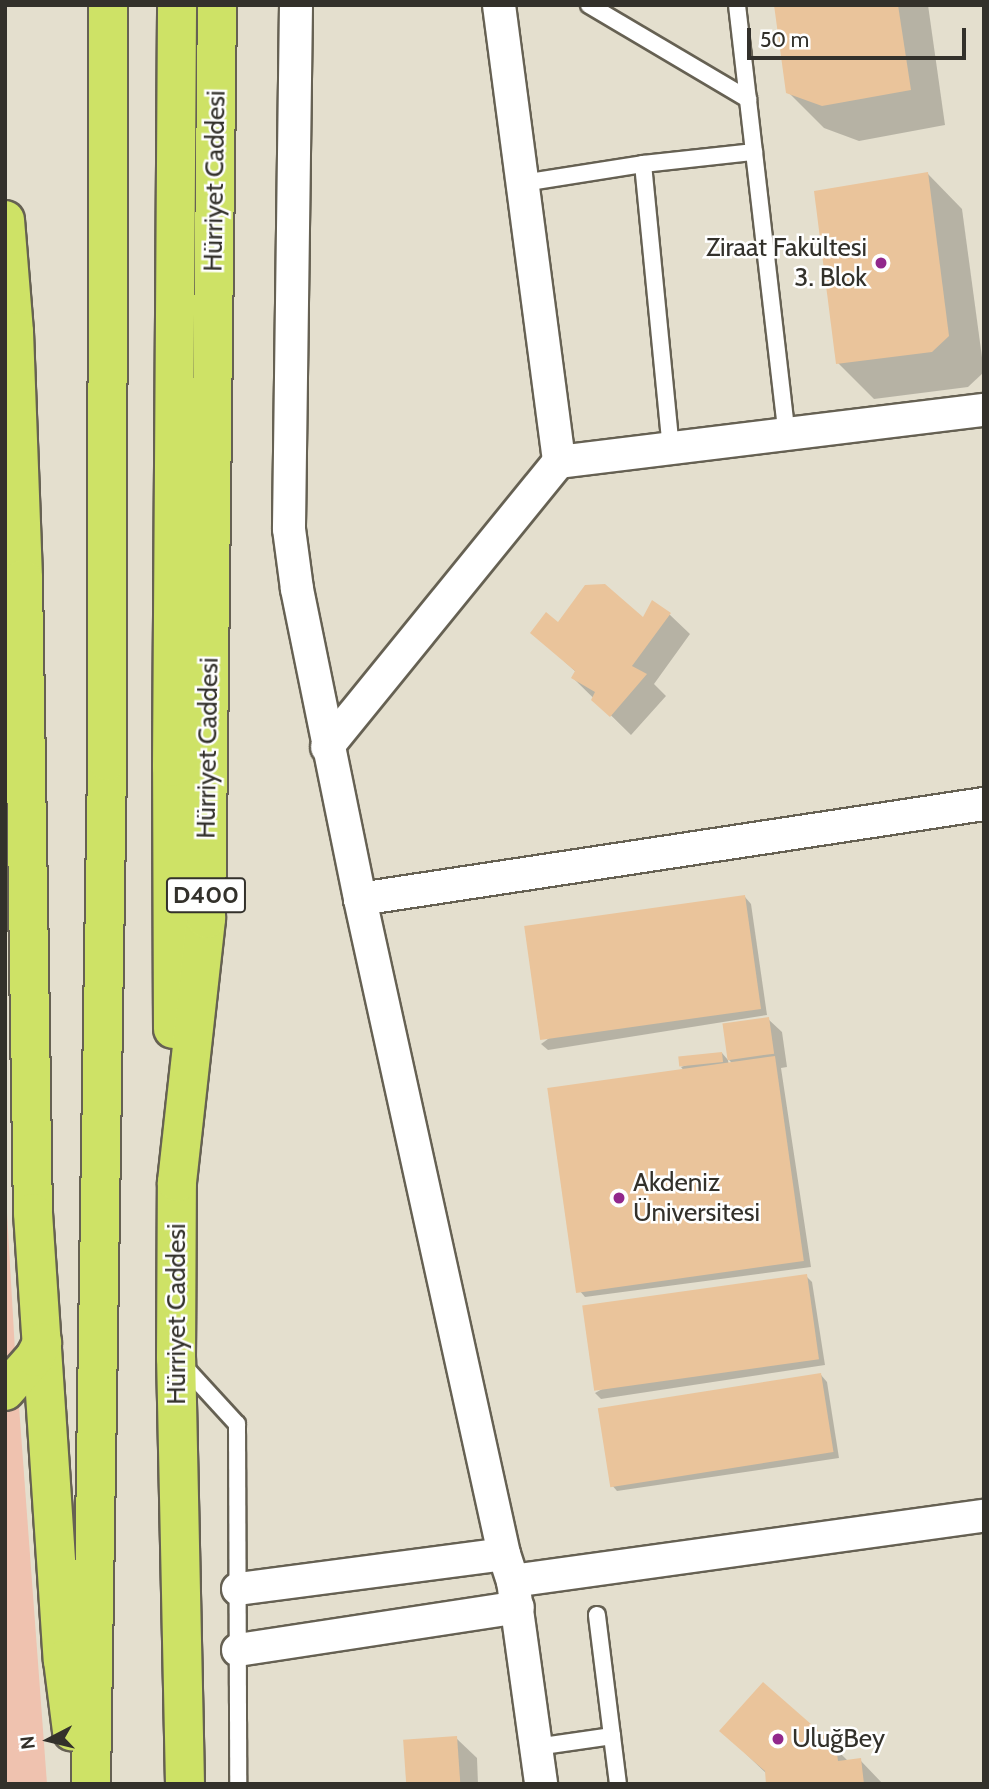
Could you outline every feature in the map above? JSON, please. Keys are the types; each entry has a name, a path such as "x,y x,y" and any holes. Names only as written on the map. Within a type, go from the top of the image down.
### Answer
{"highway":[{"path":"91,1784 107,761 108,5"},
{"path":"177,5 172,766 177,1182"},
{"name":"Hürriyet Caddesi","path":"184,1784 176,1358 177,1182 206,919 217,5"},
{"path":"5,220 14,332 23,579 27,994 33,1213 63,1660 78,1784"},
{"path":"5,1391 35,1357 42,1343"}],"street":[{"path":"296,5 289,529 297,589 327,747 512,1580 541,1784"},
{"path":"499,5 559,462"},
{"path":"327,747 559,462 984,410"},
{"path":"360,898 984,804"},
{"path":"238,1589 512,1580 984,1516"},
{"path":"238,1650 512,1580"}],"lane":[{"path":"589,5 748,99"},
{"path":"737,5 787,435"},
{"path":"523,183 643,164 754,152"},
{"path":"643,164 671,449"},
{"path":"176,1358 237,1424 238,1784"},
{"path":"597,1615 618,1784"},
{"path":"536,1747 612,1736"}],"shaded area":[{"path":"5,1178 15,1351 5,1357"},
{"path":"18,1393 47,1784 5,1784 5,1401"}],"building":[{"path":"774,5 898,5 911,90 822,106 786,93"},
{"name":"Ziraat Fakültesi 3. Blok","path":"928,172 949,336 932,352 836,364 814,191"},
{"path":"605,584 643,617 652,600 671,613 632,666 647,674 610,717 591,700 595,692 571,678 575,671 530,633 546,612 558,622 585,585"},
{"path":"745,895 761,1009 540,1040 524,926"},
{"path":"769,1017 774,1054 728,1060 722,1024"},
{"path":"722,1052 723,1062 679,1067 678,1057"},
{"path":"775,1056 804,1261 576,1293 547,1088"},
{"path":"807,1274 819,1359 594,1391 582,1306"},
{"path":"821,1373 834,1452 610,1487 598,1408"},
{"name":"UluğBey","path":"763,1682 836,1746 838,1761 861,1758 864,1784 766,1784 765,1771 719,1731"},
{"path":"457,1736 460,1784 406,1784 403,1740"}],"place":[{"name":"Ziraat Fakültesi 3. Blok","path":"881,263"},
{"name":"Akdeniz Üniversitesi","path":"619,1198"},
{"name":"UluğBey","path":"778,1739"}]}
